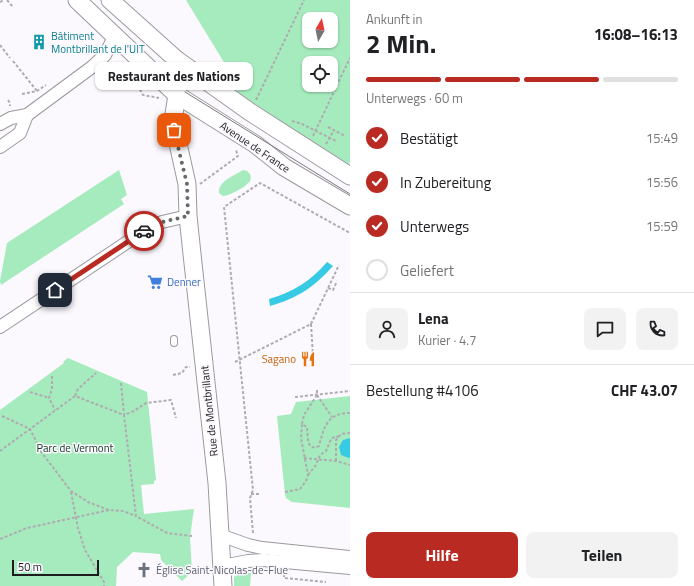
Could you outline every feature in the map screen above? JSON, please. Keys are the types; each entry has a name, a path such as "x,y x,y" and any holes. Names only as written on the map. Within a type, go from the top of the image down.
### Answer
{"main road":[{"name":"Avenue de France","path":"77,0 114,37 160,77 171,97 239,142 256,144 284,167 350,206"},
{"path":"110,0 177,60 250,112 350,176"},
{"name":"Rue de Montbrillant","path":"177,60 171,97 174,114 174,130 187,184 188,216 217,483 223,586"}],"street":[{"path":"0,124 11,118 27,115 92,67 105,55 114,37"},
{"path":"0,147 20,133 27,115"},
{"path":"0,328 141,233 162,222 188,216"},
{"path":"220,535 270,555"},
{"path":"222,566 270,555 345,562"}],"path":[{"path":"0,2 4,0"},
{"path":"7,0 13,7"},
{"path":"256,100 304,0"},
{"path":"0,45 10,58"},
{"path":"312,137 350,58"},
{"path":"13,61 37,91"},
{"path":"123,71 140,88 143,95 171,97"},
{"path":"22,94 37,91 49,83"},
{"path":"289,124 292,121 336,141"},
{"path":"328,127 345,136"},
{"path":"326,145 334,130"},
{"path":"199,185 238,156 239,142"},
{"path":"254,533 250,498 253,490 224,207 260,183 350,233"},
{"path":"313,356 311,324 339,265"},
{"path":"328,288 333,290 337,281"},
{"path":"235,362 311,324"},
{"path":"173,375 182,373 186,367 190,367"},
{"path":"0,451 75,396 78,389 96,373"},
{"path":"52,376 50,398 55,410"},
{"path":"121,383 136,516"},
{"path":"316,390 317,395 332,417"},
{"path":"295,397 350,391"},
{"path":"30,392 50,398"},
{"path":"308,475 301,438 302,424 304,415 317,395"},
{"path":"75,396 124,415 134,412 146,403 171,400 176,418"},
{"path":"302,424 307,427 308,444 314,448 319,446 324,429 332,417 344,413 350,413"},
{"path":"2,416 30,429 42,453 71,491 88,502 109,510"},
{"path":"336,461 336,440 341,434 350,433"},
{"path":"285,492 300,489 316,465 320,455 326,451 331,439 336,436 339,437"},
{"path":"304,458 336,461 350,465"},
{"path":"71,491 78,528 85,550 104,582 104,586"},
{"path":"251,494 259,494"},
{"path":"0,540 27,528 109,510 123,511 136,516 167,533 192,536"},
{"path":"284,574 284,578 326,582"}],"green space":[{"path":"186,0 350,0 349,164 237,92 239,87"},
{"path":"119,170 127,195 121,199 124,204 1,285 0,281 7,243"},
{"path":"243,170 250,174 251,179 248,183 229,194 223,196 219,193 219,189 224,182"},
{"name":"Parc de Vermont","path":"68,358 147,392 156,480 154,481 154,484 141,485 144,514 194,509 190,537 192,572 182,581 161,560 160,554 133,552 117,567 116,586 0,586 0,410 64,363 63,362"},
{"path":"350,396 350,508 292,502 286,498 285,494 277,416 291,414 296,402"},
{"path":"242,572 251,573 250,586 234,586 234,577"}],"water":[{"path":"327,262 333,266 312,286 289,299 270,306 269,299 286,293 301,285 315,275"},
{"path":"350,438 349,458 341,455 339,447 343,440"}],"tram line":[{"path":"185,92 350,194"}],"way so far":[{"path":"144,231 162,222 188,216 187,184 174,130"}],"place":[{"name":"Bâtiment Montbrillant de l'UIT","path":"39,42"},
{"name":"Restaurant des Nations","path":"174,130"},
{"name":"Denner","path":"155,282"},
{"name":"Sagano","path":"308,359"},
{"name":"Église Saint-Nicolas-de-Flue","path":"144,570"}],"route":[{"path":"55,290 144,231"}]}
